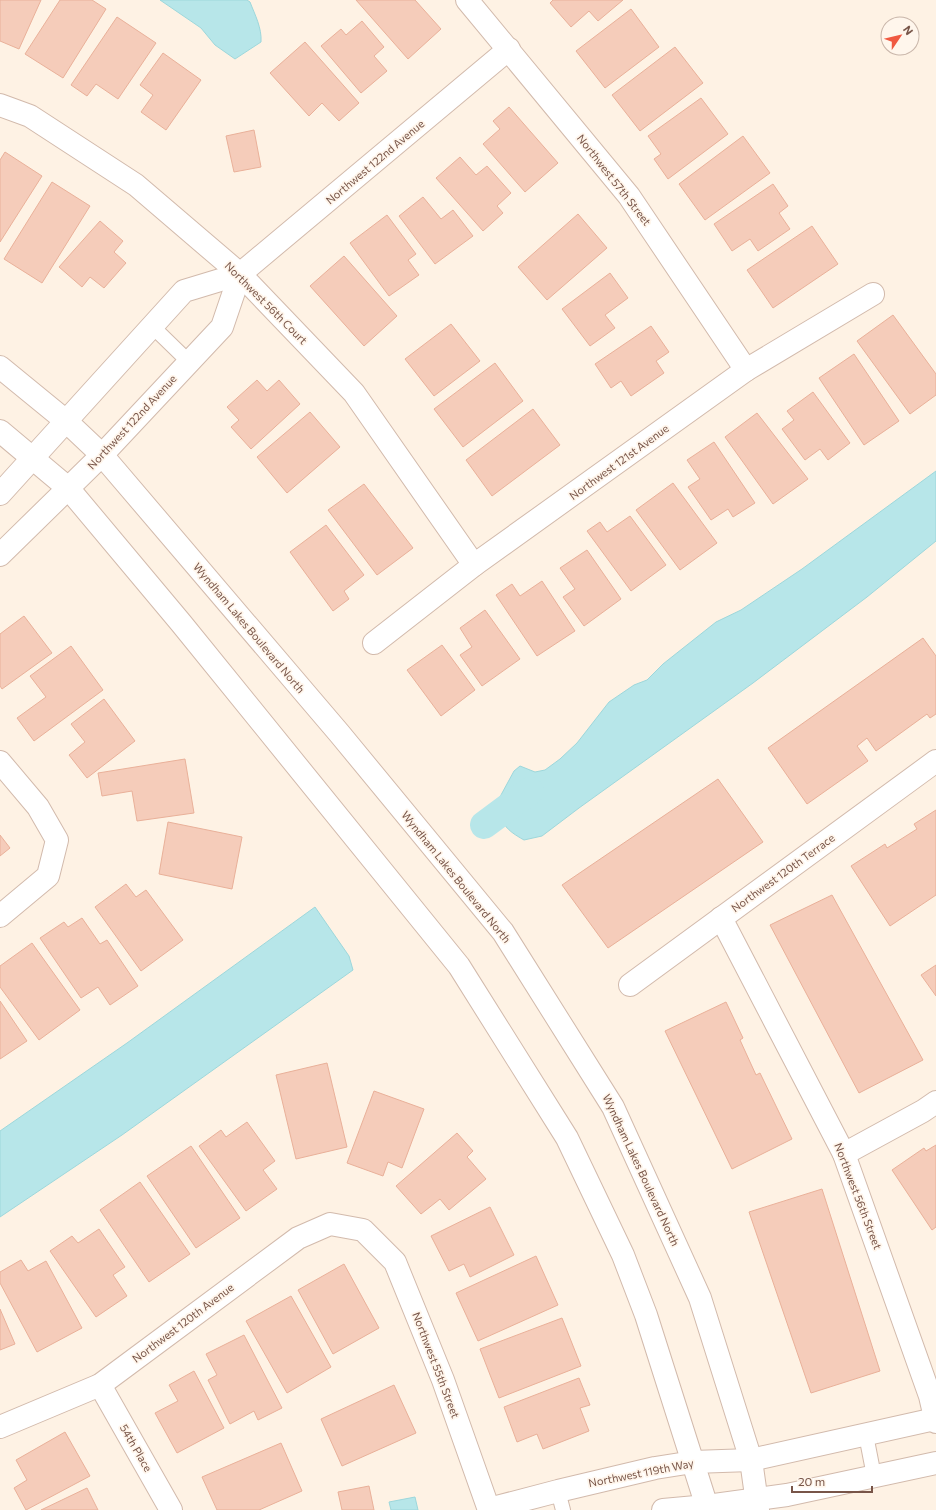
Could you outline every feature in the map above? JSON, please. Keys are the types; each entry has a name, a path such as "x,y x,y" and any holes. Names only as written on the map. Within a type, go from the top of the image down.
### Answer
{"street":[{"name":"Northwest 57th Street","path":"467,0 629,196 746,370"},
{"name":"Northwest 122nd Avenue","path":"0,494 184,291 240,274 509,49"},
{"name":"Northwest 56th Court","path":"0,105 30,116 136,185 240,274 354,393 474,565"},
{"name":"Northwest 122nd Avenue","path":"0,555 102,455 222,327 240,274"},
{"name":"Northwest 121st Avenue","path":"374,643 474,565 746,370 873,294"},
{"name":"Wyndham Lakes Boulevard North","path":"0,367 66,421 102,455 339,733 503,932 613,1107 700,1298 751,1460 758,1504"},
{"path":"0,431 68,488 181,623 459,966 567,1138 623,1255 646,1315 708,1508"},
{"name":"Northwest 120th Terrace","path":"630,985 936,761"},
{"path":"0,762 38,807 57,840 48,876 0,916"},
{"name":"Northwest 56th Street","path":"721,918 844,1154 933,1395 936,1420"},
{"path":"844,1154 923,1111 936,1102"},
{"name":"Northwest 120th Avenue","path":"0,1427 100,1385 298,1238 330,1224 363,1230"},
{"name":"Northwest 55th Street","path":"363,1230 395,1262 443,1380 489,1509"},
{"name":"54th Place","path":"100,1385 172,1510"},
{"name":"Northwest 119th Way","path":"489,1509 560,1500 655,1468 693,1462 751,1460 936,1420"},
{"path":"663,1510 758,1504 787,1495 936,1463"}],"lane":[{"path":"152,326 189,362"},
{"path":"866,1435 874,1476"}],"water":[{"path":"160,0 247,0 250,2 258,22 261,42 235,59 215,45 201,28"},
{"path":"936,471 936,541 867,597 753,683 542,836 524,840 509,830 500,818 495,806 514,771 520,766 535,772 545,770 560,759 577,743 609,702 634,685 647,680 663,664 716,622 741,610 802,569"},
{"path":"315,907 349,956 353,970 122,1135 0,1217 0,1131 127,1043"},
{"path":"415,1497 418,1510 391,1510 389,1502"}],"building":[{"path":"0,0 41,0 19,49 0,41"},
{"path":"60,0 92,0 106,9 63,78 25,54"},
{"path":"356,0 415,0 441,29 408,59"},
{"path":"553,0 623,0 598,21 589,11 571,27 550,3"},
{"path":"631,9 659,47 605,88 576,51"},
{"path":"117,17 156,43 118,99 96,84 87,96 71,85"},
{"path":"362,21 384,47 374,56 387,71 361,93 321,46 341,29 346,35"},
{"path":"305,42 359,103 339,121 322,103 309,116 270,73"},
{"path":"675,47 703,83 640,131 612,95"},
{"path":"163,53 201,80 166,130 141,112 153,95 140,85"},
{"path":"701,98 728,134 668,179 654,159 661,154 648,136"},
{"path":"509,107 558,163 525,192 483,144 500,129 493,121"},
{"path":"254,130 261,167 234,172 226,136"},
{"path":"743,136 770,173 705,220 679,184"},
{"path":"5,152 42,176 0,242 0,160"},
{"path":"460,157 476,175 487,166 511,193 497,206 503,213 483,231 436,178"},
{"path":"52,182 90,206 42,283 4,259"},
{"path":"773,184 788,206 779,213 790,229 758,251 750,239 732,251 714,224"},
{"path":"423,197 441,219 453,210 473,236 435,264 399,216"},
{"path":"578,214 607,248 547,300 518,267"},
{"path":"387,215 416,254 408,260 419,275 389,296 350,243"},
{"path":"100,221 123,241 114,252 126,263 104,288 90,277 82,287 59,267"},
{"path":"812,226 838,264 773,308 747,270"},
{"path":"344,256 397,316 364,346 310,286"},
{"path":"610,273 628,298 605,315 615,328 590,346 562,309"},
{"path":"893,315 936,374 936,395 910,414 857,341"},
{"path":"451,324 480,361 434,396 405,359"},
{"path":"651,326 669,352 656,361 664,373 631,396 621,381 611,388 595,364"},
{"path":"854,354 899,421 864,445 819,378"},
{"path":"495,363 523,401 463,447 434,409"},
{"path":"257,380 267,391 279,380 300,404 251,449 231,427 239,420 227,407"},
{"path":"813,392 850,443 828,460 820,449 805,460 782,429 794,420 787,411"},
{"path":"533,409 560,445 492,496 466,460"},
{"path":"310,412 340,447 287,493 257,457"},
{"path":"757,413 808,479 773,504 725,437"},
{"path":"714,442 755,503 733,517 728,509 711,520 688,487 700,479 687,460"},
{"path":"673,483 717,543 680,570 636,510"},
{"path":"364,484 413,548 377,575 328,510"},
{"path":"630,516 666,565 631,591 587,531 600,522 607,532"},
{"path":"326,525 364,575 344,591 349,599 333,611 290,552"},
{"path":"587,550 621,599 584,626 563,597 575,589 560,568"},
{"path":"542,581 575,631 537,656 496,595 512,584 520,596"},
{"path":"485,610 520,659 482,686 460,655 472,647 460,628"},
{"path":"24,616 52,653 2,689 0,686 0,634"},
{"path":"923,638 936,656 936,714 930,718 927,714 876,751 867,738 857,746 868,761 807,804 768,748"},
{"path":"442,645 475,690 441,716 407,670"},
{"path":"71,646 103,690 34,741 17,718 46,697 30,676"},
{"path":"104,699 135,741 87,778 69,755 85,742 71,724"},
{"path":"185,759 194,813 137,821 132,791 102,796 98,773"},
{"path":"718,779 763,842 608,948 562,885"},
{"path":"936,810 936,895 890,926 851,866 885,844 887,848 917,829 914,824"},
{"path":"168,822 242,837 232,889 159,874"},
{"path":"0,835 10,848 0,856"},
{"path":"126,884 136,897 146,890 183,940 141,971 95,907"},
{"path":"832,895 923,1060 859,1093 770,925"},
{"path":"82,918 100,944 107,940 138,986 110,1005 98,987 81,998 40,938 64,922 68,927"},
{"path":"32,943 80,1010 39,1040 0,987 0,966"},
{"path":"936,965 936,996 921,975"},
{"path":"0,1001 27,1041 0,1059"},
{"path":"726,1002 743,1038 740,1040 756,1075 760,1073 792,1139 732,1169 665,1031"},
{"path":"327,1063 347,1147 296,1159 276,1075"},
{"path":"374,1091 424,1109 402,1168 388,1162 383,1176 347,1163"},
{"path":"247,1122 275,1161 263,1170 277,1189 246,1211 199,1146 221,1130 226,1137"},
{"path":"457,1133 473,1151 467,1157 486,1179 449,1210 440,1199 421,1214 396,1186"},
{"path":"936,1145 936,1227 932,1230 892,1170 924,1148 926,1151"},
{"path":"191,1146 240,1218 196,1248 147,1176"},
{"path":"140,1182 190,1254 149,1282 100,1210"},
{"path":"822,1189 880,1371 811,1393 749,1212"},
{"path":"490,1207 514,1255 470,1277 464,1264 449,1271 431,1236"},
{"path":"99,1229 125,1267 113,1275 127,1296 96,1317 50,1251 72,1236 78,1243"},
{"path":"536,1256 558,1305 478,1341 456,1293"},
{"path":"21,1260 28,1271 46,1261 82,1328 37,1352 0,1283 0,1272"},
{"path":"344,1264 379,1328 333,1354 298,1290"},
{"path":"291,1296 331,1367 287,1393 246,1321"},
{"path":"0,1309 15,1344 0,1350"},
{"path":"562,1318 581,1366 499,1398 480,1349"},
{"path":"244,1335 282,1408 258,1420 254,1411 230,1424 208,1380 217,1375 206,1354"},
{"path":"194,1371 224,1428 177,1453 155,1413 178,1401 169,1385"},
{"path":"579,1378 590,1405 580,1408 589,1431 543,1449 537,1434 517,1442 504,1407"},
{"path":"394,1385 416,1433 342,1466 321,1419"},
{"path":"65,1432 90,1476 26,1510 14,1488 27,1480 16,1460"},
{"path":"281,1443 302,1491 259,1510 217,1510 202,1477"},
{"path":"369,1486 374,1510 342,1510 338,1492"},
{"path":"87,1488 98,1510 41,1510"}],"waterway":[{"path":"484,825 530,791"}]}
